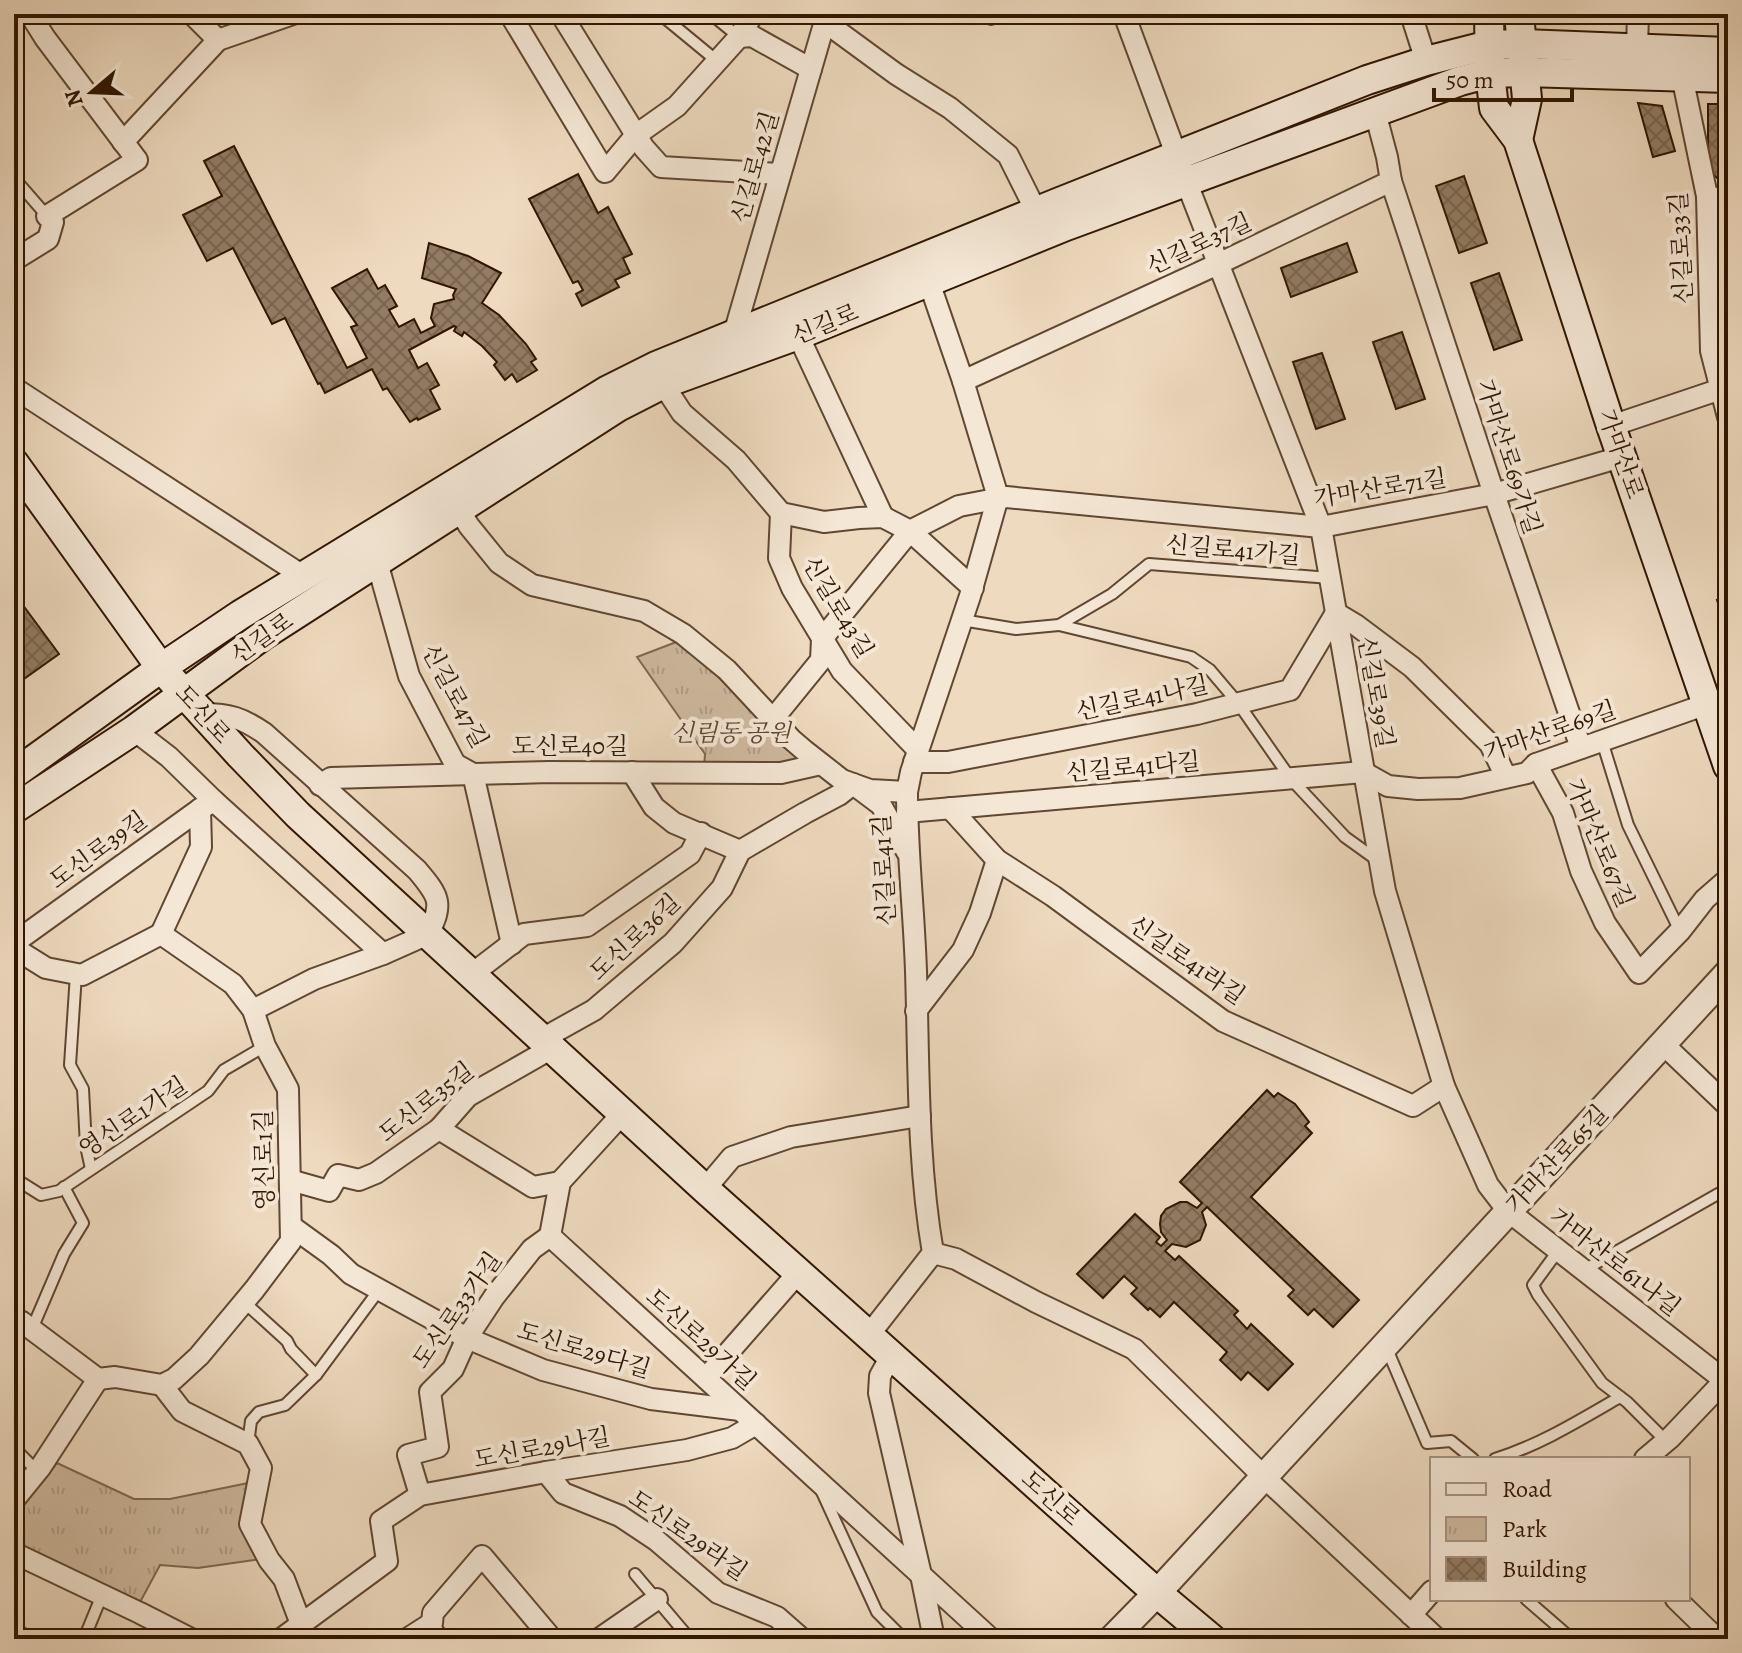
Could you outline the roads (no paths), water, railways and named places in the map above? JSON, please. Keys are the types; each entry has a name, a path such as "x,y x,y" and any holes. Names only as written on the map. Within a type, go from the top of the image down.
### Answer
{"main road":[{"name":"가마산로","path":"1489,14 1494,108 1518,140 1621,457 1728,766"},
{"path":"1518,140 1527,99 1519,14"},
{"name":"신길로","path":"14,809 134,730 194,703 262,636 618,407 663,384 798,335 1066,226 1367,80 1489,45 1522,58 1682,76 1728,78"},
{"name":"신길로","path":"14,774 220,628 619,384 656,366 1036,211 1375,112 1490,73 1522,58 1637,48 1728,52"},
{"name":"도신로","path":"14,463 161,668 298,815 798,1273 1212,1639"}],"street":[{"path":"14,21 28,14 137,160 47,216 53,222 48,239 14,260"},
{"path":"192,14 218,40"},
{"path":"123,142 218,40 293,14"},
{"path":"510,14 605,172 636,135 677,106 739,37 753,14"},
{"path":"561,14 644,148 661,167 780,174"},
{"name":"신길로39길","path":"1124,14 1321,527 1385,891 1444,1086 1488,1185 1508,1211"},
{"path":"1411,14 1426,61"},
{"path":"1637,48 1638,14"},
{"path":"826,18 896,74 950,108 1008,155 1036,211"},
{"name":"신길로42길","path":"734,334 826,18"},
{"path":"739,37 752,36 811,69"},
{"name":"신길로33길","path":"1682,76 1707,196 1711,351 1728,417"},
{"path":"1375,112 1391,181"},
{"name":"신길로37길","path":"963,381 1391,181"},
{"name":"가마산로69가길","path":"1391,181 1581,748"},
{"path":"1707,196 1728,201"},
{"path":"773,719 821,660 822,639 910,531 959,506 998,497 929,282"},
{"path":"798,335 883,517 910,531 973,588"},
{"path":"663,384 682,413 736,460 781,513"},
{"path":"14,388 303,576"},
{"path":"1611,426 1721,389"},
{"name":"가마산로71길","path":"998,497 1321,527 1494,494 1621,457"},
{"name":"신길로41길","path":"933,1253 927,1220 920,1116 907,802 916,756 973,588 998,497"},
{"path":"459,510 499,563 532,585 644,611 683,634 727,670 791,739 842,780 907,802"},
{"name":"신길로43길","path":"883,517 824,522 781,513 779,558 792,588 842,671 916,756"},
{"name":"신길로47길","path":"377,562 409,676 455,764 473,774 512,944"},
{"path":"1336,613 1412,667 1490,744 1506,777"},
{"name":"신길로41나길","path":"916,756 948,762 1197,714 1290,690 1336,613"},
{"path":"194,703 245,720 264,733 392,846 423,877 436,897 438,909 428,934 314,979 253,1010"},
{"name":"가마산로69길","path":"1363,772 1388,786 1460,788 1527,773 1536,764 1707,704"},
{"path":"134,730 169,757 207,805 383,954"},
{"name":"도신로40길","path":"320,785 331,778 473,774 781,773 821,764"},
{"name":"가마산로67길","path":"1536,764 1563,813 1581,871 1605,923 1639,973 1680,931 1705,899 1728,879"},
{"path":"632,772 654,807 674,823 740,851 853,784"},
{"name":"신길로41다길","path":"907,802 950,808 1363,772"},
{"path":"853,784 881,805 909,855"},
{"path":"14,946 46,968 82,975 161,934 201,847 207,805"},
{"name":"도신로39길","path":"14,946 207,805"},
{"name":"신길로41라길","path":"950,808 997,860 1053,896 1223,1021 1413,1106 1444,1086"},
{"path":"472,974 524,934 587,926 690,854 701,833"},
{"name":"도신로36길","path":"547,1044 594,1010 673,943 722,888 740,851"},
{"path":"916,1011 963,950 980,913 997,860"},
{"name":"영신로1길","path":"161,934 233,984 253,1010 265,1046 288,1089 291,1226 291,1241 244,1302 199,1356 174,1379 162,1385"},
{"name":"가마산로65길","path":"1112,1639 1728,973"},
{"name":"도신로35길","path":"290,1180 329,1191 338,1175 359,1180 376,1173 439,1129 468,1096 547,1044"},
{"path":"1663,1044 1728,1106"},
{"path":"550,1236 560,1182 623,1113"},
{"path":"705,1189 732,1157 791,1137 920,1116"},
{"path":"439,1129 533,1187 560,1182"},
{"name":"가마산로61나길","path":"1508,1211 1727,1380"},
{"name":"도신로29다길","path":"291,1226 351,1274 467,1338 543,1370 651,1399 740,1410"},
{"name":"도신로33가길","path":"420,1495 408,1455 438,1447 430,1392 453,1369 467,1338 494,1297 532,1249 550,1236"},
{"name":"도신로29가길","path":"550,1236 991,1639"},
{"path":"868,1336 933,1253 956,1259 1134,1349 1264,1477 1437,1639"},
{"path":"706,1378 798,1273"},
{"path":"23,1324 98,1379 115,1377 162,1385 182,1411 248,1444 261,1468 250,1524 269,1560 284,1579 290,1634"},
{"path":"891,1356 880,1376 879,1393 934,1639"},
{"path":"14,1500 98,1379"},
{"path":"1647,1457 1727,1380"},
{"name":"도신로29나길","path":"290,1634 387,1561 381,1521 420,1495 687,1450 732,1438 756,1424"},
{"name":"도신로29라길","path":"546,1472 563,1493 620,1516 656,1540 718,1593 777,1617 802,1639"},
{"path":"14,1553 191,1639"},
{"path":"407,1639 432,1623 433,1613 482,1556 552,1639"},
{"path":"1411,1615 1430,1593"},
{"path":"599,1639 657,1599"},
{"path":"1678,1601 1717,1639"}],"lane":[{"path":"660,14 717,61"},
{"path":"711,14 739,37"},
{"path":"14,178 47,216"},
{"name":"신길로41가길","path":"962,620 1016,629 1059,625 1112,594 1149,564 1330,578"},
{"path":"1059,625 1191,657 1210,670 1238,703 1291,779 1345,837 1379,861"},
{"name":"가마산로67길","path":"1602,741 1628,825 1680,931"},
{"path":"76,974 70,1065 83,1089 86,1146 91,1169"},
{"name":"영신로1가길","path":"14,1178 41,1195 59,1191 208,1091 224,1070 265,1046"},
{"path":"23,1324 83,1223 64,1187"},
{"path":"1584,1270 1728,1191"},
{"path":"1558,1251 1533,1285 1538,1295 1602,1383 1666,1441"},
{"path":"248,1444 251,1421 259,1412 285,1405 316,1375 379,1290"},
{"path":"244,1302 287,1341 316,1375"},
{"path":"1385,1345 1427,1443 1451,1441 1471,1457"},
{"path":"1501,1457 1566,1428 1620,1397"},
{"path":"14,1448 37,1471"},
{"name":"도신로29가길","path":"817,1480 877,1612 904,1639"},
{"path":"635,1574 690,1639"},
{"path":"84,1639 102,1595"},
{"path":"1528,1601 1572,1639"},
{"path":"432,1623 445,1639"},
{"path":"14,1630 36,1639"}],"park label":[{"name":"신림동 공원","path":"731,733"}]}
